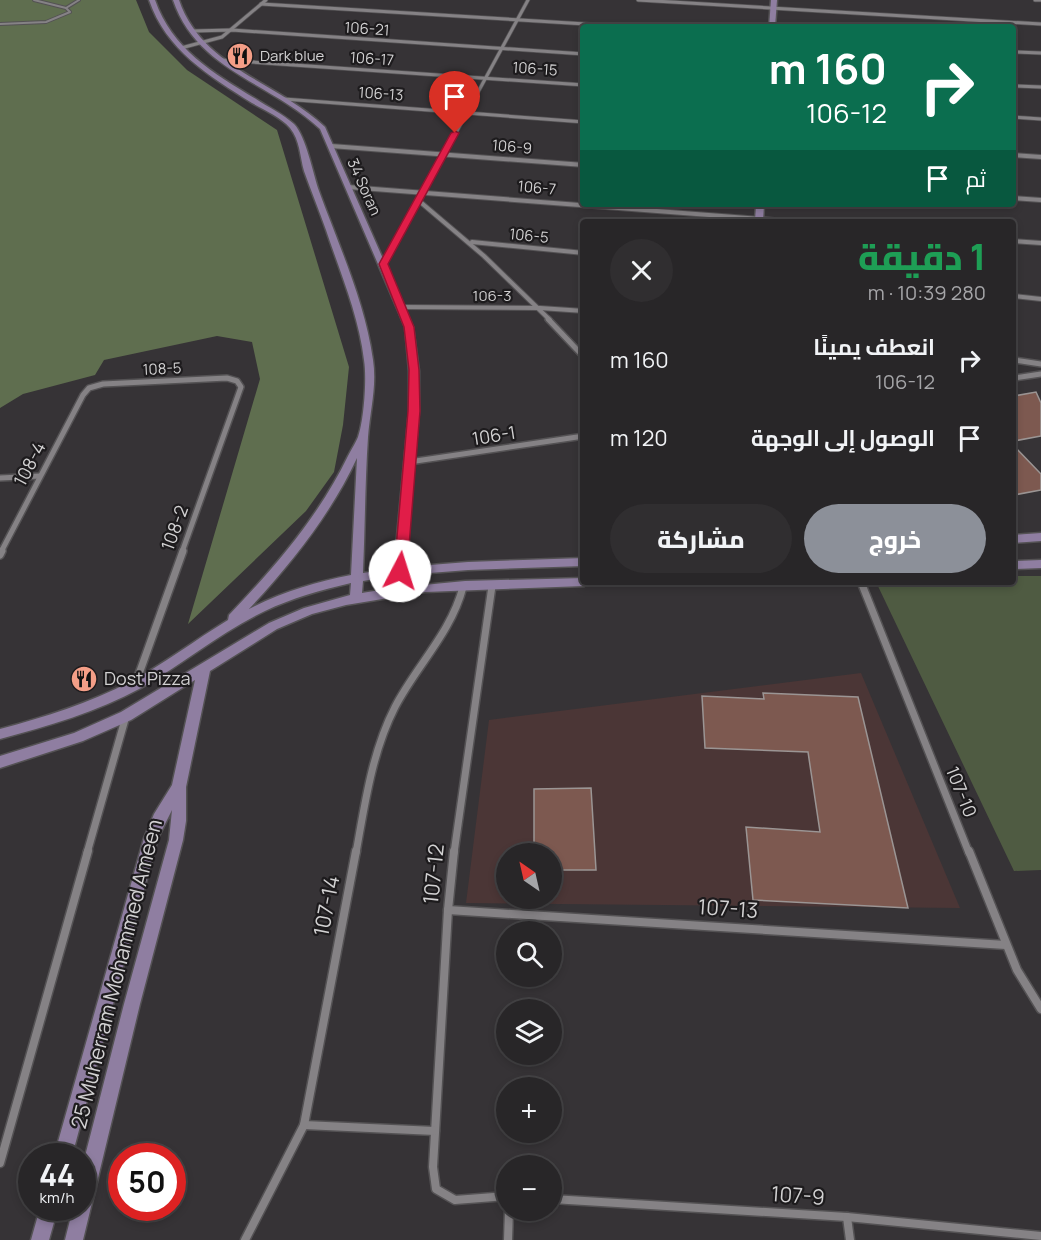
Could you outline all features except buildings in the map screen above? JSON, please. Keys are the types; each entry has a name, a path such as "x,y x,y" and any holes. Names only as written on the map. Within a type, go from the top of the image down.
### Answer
{"main road":[{"path":"152,0 161,23 181,48 202,67 285,120 297,132 363,332 369,361 370,389 363,435 356,600"},
{"name":"34 Soran","path":"176,0 184,21 204,44 222,60 258,85 314,119 327,135 409,327 414,370 414,411 397,592"},
{"path":"772,24 774,0"},
{"path":"222,630 263,588 298,546 326,507 348,470 363,435"},
{"path":"1016,539 1041,537"},
{"path":"0,734 55,718 134,685 222,630 276,601 310,588 356,577 400,571 580,562"},
{"path":"1016,565 1041,564"},
{"path":"0,762 78,737 126,716 294,615 397,592 580,582"},
{"name":"25 Muherram Mohammed Ameen","path":"96,1150 176,840 180,803 179,787 204,669"},
{"name":"25 Muherram Mohammed Ameen","path":"67,1143 151,838 159,818 179,787"},
{"path":"40,1240 45,1221"},
{"name":"25 Muherram Mohammed Ameen","path":"74,1240 79,1221"}],"street":[{"path":"181,48 204,44 222,37 266,0"},
{"path":"384,264 528,0"},
{"path":"638,0 1041,24"},
{"path":"1035,0 1041,0"},
{"path":"261,4 584,24"},
{"name":"106-21","path":"192,31 232,30 580,54"},
{"path":"1016,52 1041,53"},
{"name":"106-17","path":"222,60 485,77"},
{"name":"106-15","path":"485,77 580,85"},
{"path":"1016,86 1041,87"},
{"name":"106-13","path":"284,99 580,122"},
{"path":"1016,117 1041,119"},
{"name":"106-9","path":"331,146 580,165"},
{"path":"1016,155 1041,157"},
{"name":"106-7","path":"348,187 580,205"},
{"path":"1016,198 1041,200"},
{"path":"418,200 471,242 540,308 580,353"},
{"name":"106-7","path":"608,207 747,219"},
{"path":"1016,241 1041,243"},
{"name":"106-5","path":"471,242 580,253"},
{"path":"1016,296 1041,299"},
{"name":"106-3","path":"400,307 540,308 580,311"},
{"path":"1016,360 1041,364"},
{"path":"1016,378 1039,375 1041,382"},
{"name":"108-5","path":"89,388 104,384 227,378 237,381"},
{"name":"108-2","path":"134,685 241,387 237,381"},
{"name":"108-4","path":"0,555 83,395 89,388"},
{"name":"106-1","path":"409,462 580,437"},
{"path":"0,478 40,476"},
{"name":"107-10","path":"862,585 1006,945 1017,969 1041,1009"},
{"name":"107-12","path":"492,586 448,909 433,1167 436,1189 455,1200 496,1197"},
{"name":"107-14","path":"245,1240 304,1125 369,782 381,737 403,693 446,630 460,605 464,587"},
{"path":"0,1163 126,716"},
{"name":"107-13","path":"448,909 1006,945"},
{"path":"304,1125 435,1131"},
{"name":"107-9","path":"562,1200 847,1217 1041,1236"},
{"path":"847,1217 850,1240"},
{"path":"508,1240 509,1221"}],"lane":[{"path":"0,24 57,19 70,12 66,8 34,0"},
{"path":"66,8 79,0"}],"shaded area":[{"path":"861,673 960,908 562,904 562,843 496,843 496,903 466,903 489,720"}],"green space":[{"path":"0,0 136,0 149,32 187,70 277,130 349,367 343,425 334,472 306,511 188,624 260,379 252,342 217,336 104,360 95,375 23,394 0,408"},
{"path":"1016,576 1041,576 1041,870 1014,871 877,585 1016,585"}],"place":[{"name":"Dark blue","path":"240,56"},
{"name":"Dost Pizza","path":"84,679"}],"route":[{"path":"400,571 414,411 414,370 409,327 384,264 455,133"}]}
